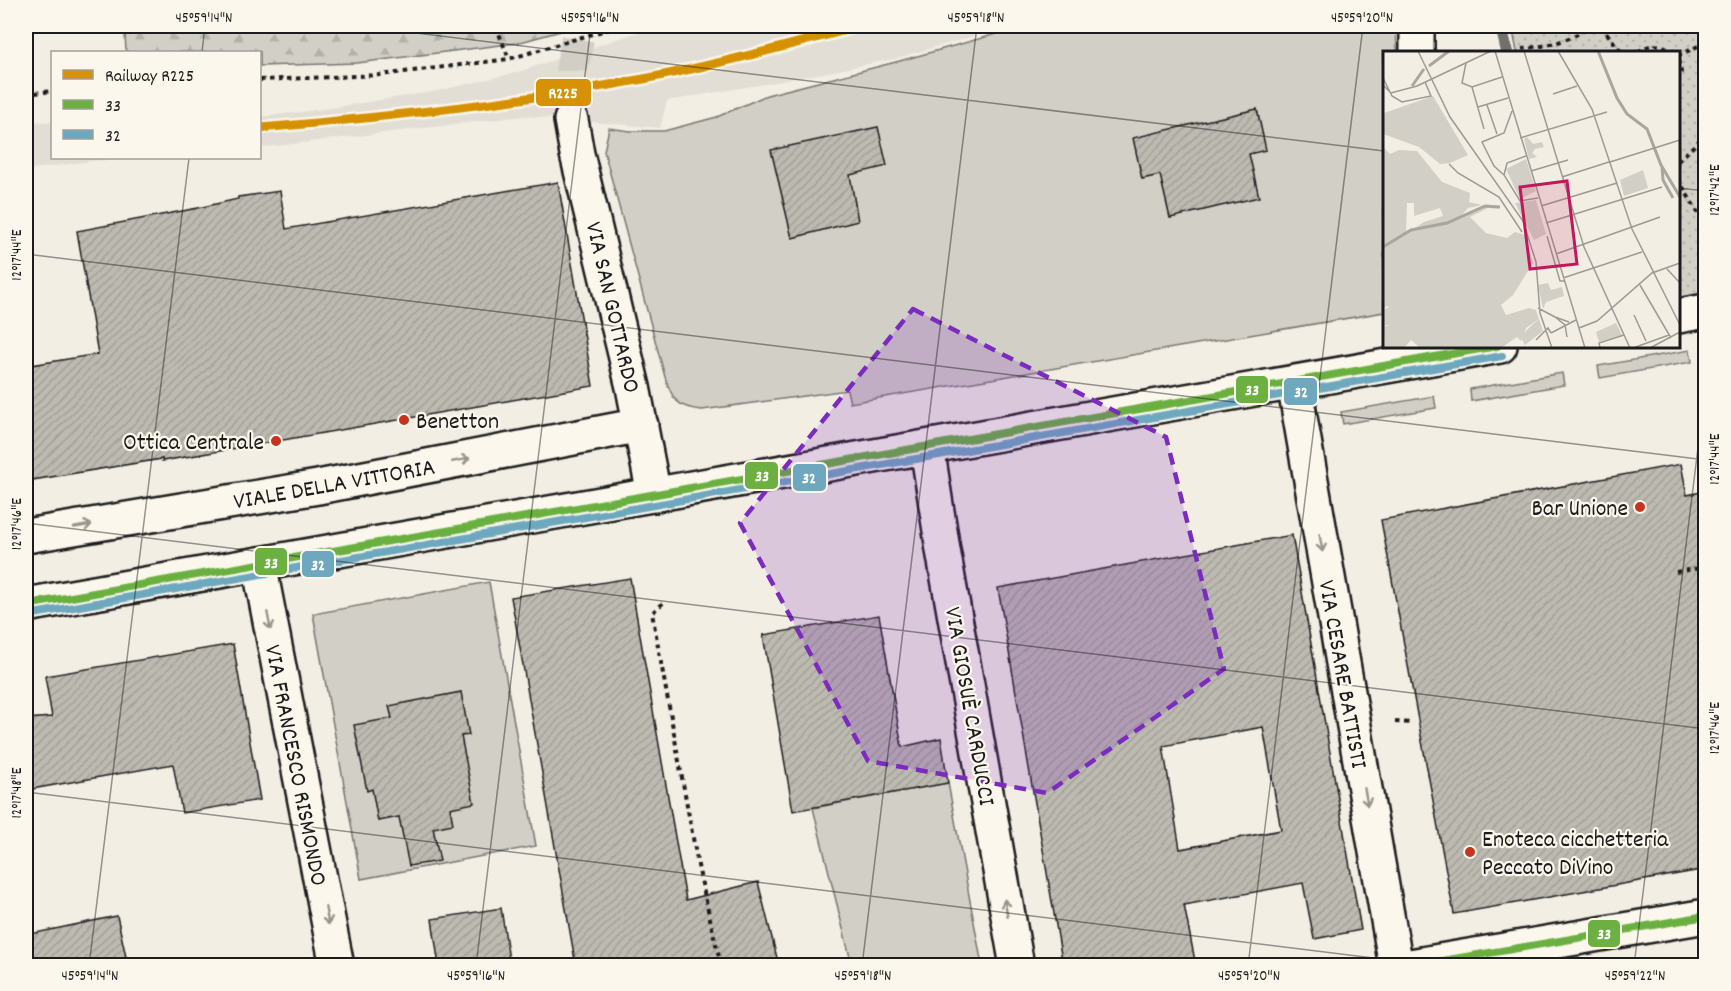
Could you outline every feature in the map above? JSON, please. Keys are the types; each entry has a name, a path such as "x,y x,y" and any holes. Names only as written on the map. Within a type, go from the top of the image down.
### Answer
{"street":[{"path":"1417,26 1417,51"},
{"name":"VIA SAN GOTTARDO","path":"571,120 641,425 654,495"},
{"path":"1680,316 1706,311"},
{"path":"26,604 1294,383 1481,348"},
{"name":"VIA CESARE BATTISTI","path":"1294,383 1310,485 1396,966"},
{"name":"VIALE DELLA VITTORIA","path":"26,536 318,487 641,425"},
{"name":"VIA GIOSUÈ CARDUCCI","path":"927,447 943,550 1017,966"},
{"name":"VIA FRANCESCO RISMONDO","path":"259,564 337,966"},
{"path":"1410,966 1706,916"}],"path":[{"path":"496,26 509,58"},
{"path":"261,80 380,75 509,58 619,26"},
{"path":"1522,49 1552,45 1571,39 1591,26"},
{"path":"1601,26 1622,51"},
{"path":"1680,57 1706,42"},
{"path":"1639,51 1656,45 1665,46 1672,51"},
{"path":"26,94 51,91"},
{"path":"1680,159 1706,134"},
{"path":"1680,183 1706,226"},
{"path":"1676,572 1706,567"},
{"path":"663,603 652,613 699,872 721,966"},
{"path":"1395,722 1413,723"}],"highlighted area":[{"path":"913,309 1166,437 1224,669 1047,793 868,761 740,523"}],"shaded area":[{"path":"656,26 1008,26 894,59 667,101 660,128 524,116 261,148 261,117 437,91 515,73"},
{"path":"26,121 51,122 51,159 123,159 92,161 26,170"}],"green space":[{"path":"114,26 579,26 517,43 357,63 261,66 261,51 126,51 125,34"},
{"path":"1025,26 1396,26 1397,51 1383,51 1383,312 850,403 847,390 702,410 681,404 673,397 665,377 604,151 609,128 630,131 664,131 717,117 767,95"},
{"path":"1512,26 1705,26 1705,297 1680,301 1680,51 1517,51"},
{"path":"1690,350 1692,362 1600,378 1598,366"},
{"path":"1562,373 1564,385 1471,401 1470,389"},
{"path":"1434,396 1436,408 1343,424 1341,412"},
{"path":"489,582 536,846 361,879 313,614"},
{"path":"948,783 982,965 852,965 813,808"}],"building":[{"path":"1257,109 1266,150 1249,154 1259,197 1170,218 1160,175 1142,179 1133,138"},
{"path":"878,127 887,166 850,175 858,221 792,238 771,150"},
{"path":"558,182 593,386 162,461 162,459 26,481 26,366 98,354 77,231 198,208 238,199 238,197 280,191 286,229"},
{"path":"1681,464 1687,495 1706,491 1706,869 1454,914 1381,520"},
{"path":"1292,535 1361,930 1314,939 1303,883 1184,905 1195,961 1174,966 1063,966 998,588","holes":["1263,727 1281,830 1180,849 1163,746"]},
{"path":"630,578 686,900 758,882 779,966 576,966 511,597"},
{"path":"879,615 902,747 941,738 948,783 793,811 763,635"},
{"path":"233,644 260,800 182,813 173,764 26,790 26,719 52,717 45,676"},
{"path":"461,692 469,735 461,736 474,803 450,808 453,824 433,828 440,861 409,866 399,817 378,821 372,789 367,791 354,725 392,718 389,706"},
{"path":"501,908 510,966 439,966 432,919"},
{"path":"117,916 128,966 26,966 26,935"}],"waterway":[{"path":"1501,26 1507,51"}],"tunnel":[{"path":"571,120 572,68 580,26"}],"rail line":[{"name":"R225","path":"261,128 455,108 601,87 702,67 861,26"}],"transit line":[{"name":"33","path":"26,605 1486,348"},
{"name":"32","path":"28,615 1502,356"},
{"name":"33","path":"1413,966 1706,916"}],"place":[{"name":"Benetton","path":"404,420"},
{"name":"Ottica Centrale","path":"276,441"},
{"name":"Bar Unione","path":"1640,507"},
{"name":"Enoteca cicchetteria Peccato DiVino","path":"1470,852"}]}
